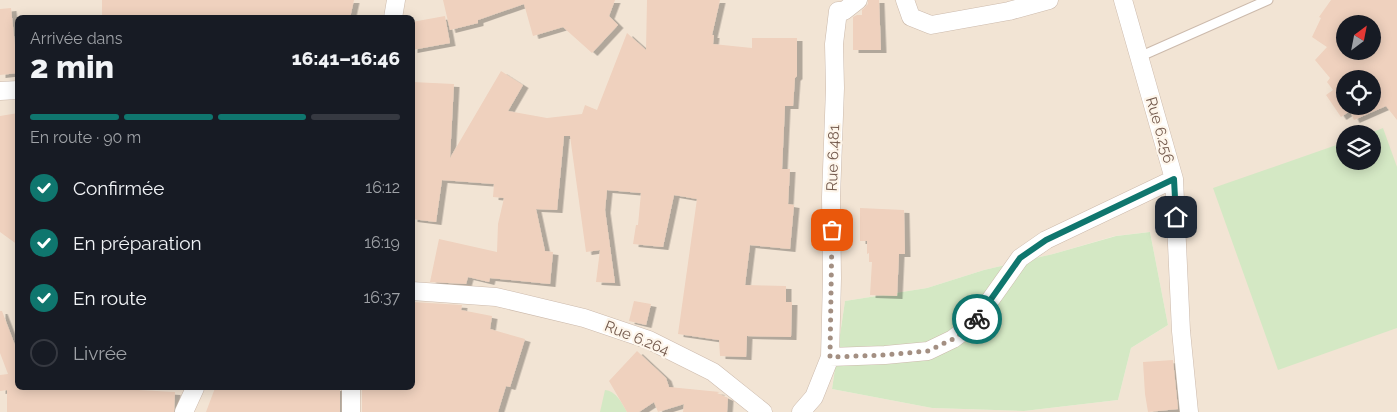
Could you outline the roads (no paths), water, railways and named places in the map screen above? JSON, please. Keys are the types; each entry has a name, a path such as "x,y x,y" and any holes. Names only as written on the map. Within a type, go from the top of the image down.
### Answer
{"street":[{"path":"394,15 396,0"},
{"name":"Rue 6.481","path":"802,412 814,397 830,357 832,278 831,198 835,88 834,44 838,11 844,11 858,0"},
{"path":"906,0 912,17 932,25 1009,11 1048,0"},
{"name":"Rue 6.256","path":"1123,0 1174,179 1181,331 1189,412"},
{"path":"0,91 15,90"},
{"path":"830,357 928,351 953,339 974,324 1020,258 1046,240 1174,179"},
{"name":"Rue 6.264","path":"415,291 496,297 584,318 648,340 713,372 763,412"},
{"path":"184,412 194,390"},
{"path":"351,390 351,412"}],"lane":[{"path":"1139,57 1268,0"}]}
